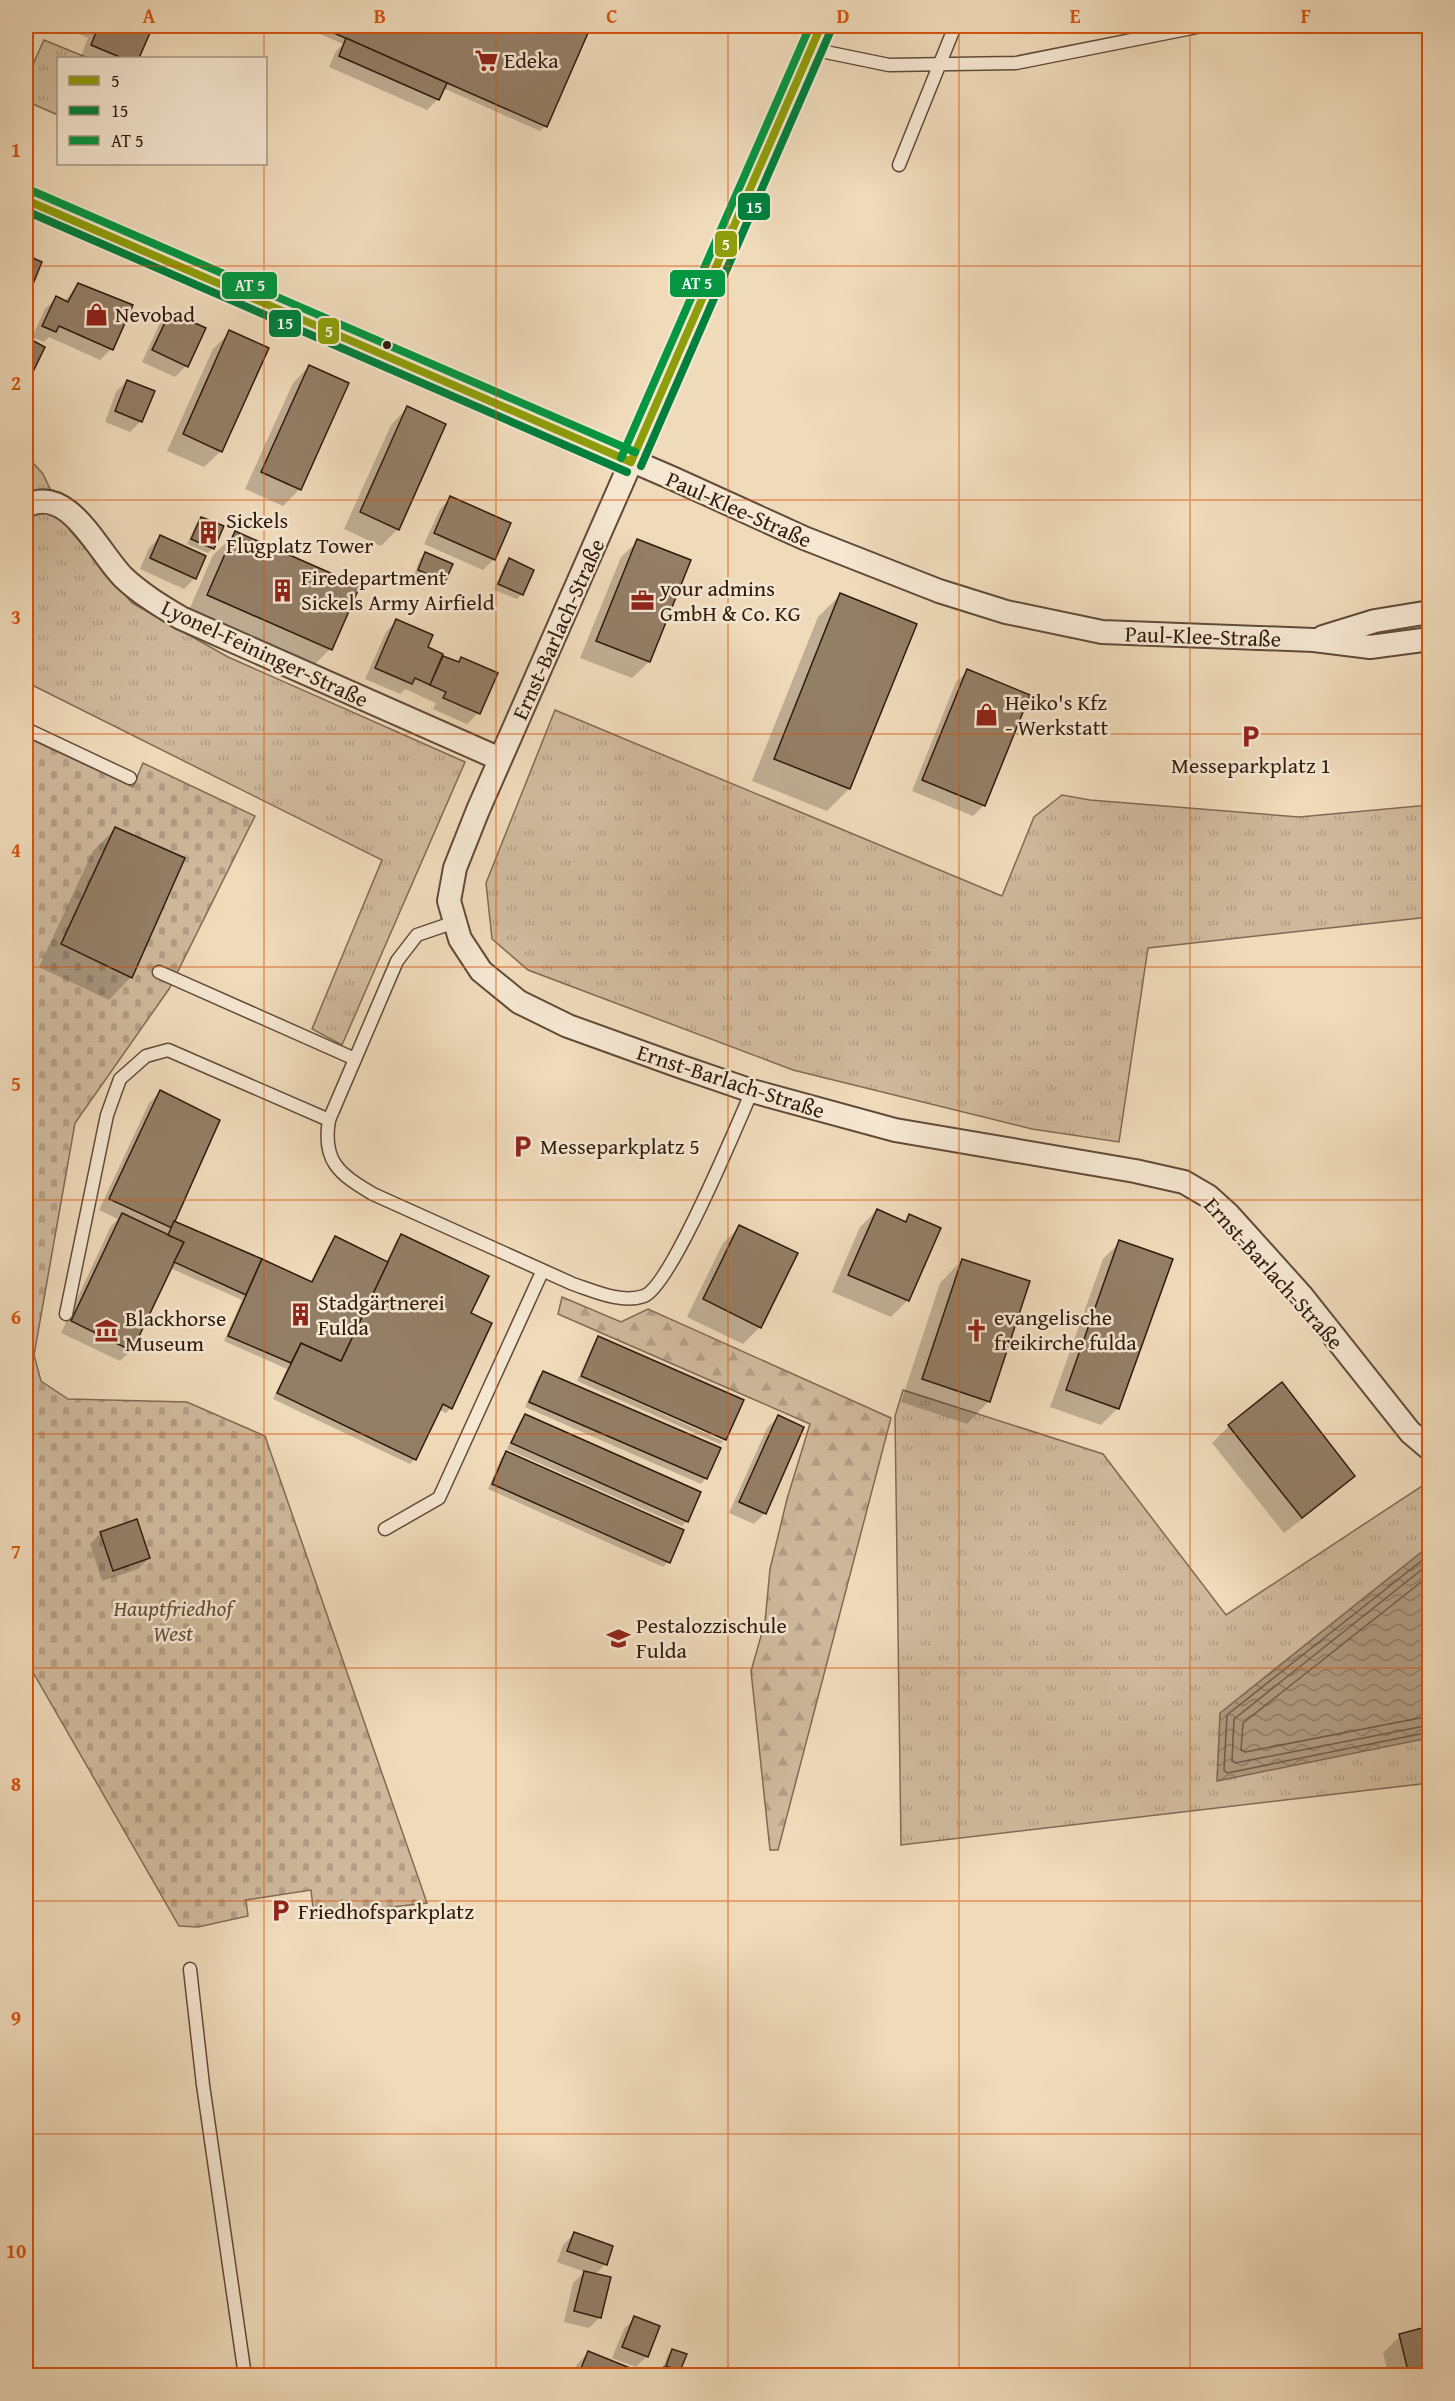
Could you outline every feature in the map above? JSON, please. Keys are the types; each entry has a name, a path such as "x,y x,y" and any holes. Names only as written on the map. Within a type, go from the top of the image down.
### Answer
{"street":[{"name":"Ernst-Barlach-Straße","path":"821,26 500,759 455,868 449,901 460,939 481,971 519,1002 568,1026 752,1091 895,1130 1135,1171 1184,1182 1208,1196 1228,1215 1302,1296 1410,1432 1430,1449"},
{"name":"Paul-Klee-Straße","path":"26,200 871,566 1006,612 1102,632 1314,640 1370,647 1430,639"},
{"name":"Lyonel-Feininger-Straße","path":"26,506 40,502 53,502 65,508 79,520 124,578 144,596 181,618 500,759"},
{"name":"Paul-Klee-Straße","path":"1314,640 1375,621 1430,612"}],"lane":[{"path":"898,165 955,26"},
{"path":"811,49 889,65 1016,63 1202,26"},
{"path":"26,729 130,778"},
{"path":"455,922 417,935 397,961 329,1120 326,1141 336,1166 352,1182 373,1194 542,1272 603,1295 644,1297 661,1282 681,1247 752,1091"},
{"path":"159,972 355,1059"},
{"path":"66,1314 107,1115 120,1079 146,1056 168,1050 329,1120"},
{"path":"385,1529 439,1498 542,1272"},
{"path":"190,1969 203,2085 245,2376"}],"green space":[{"path":"44,40 86,57 57,57 57,115 26,101 26,80"},
{"path":"26,455 43,474 69,529 132,603 228,657 465,762 342,1045 312,1029 382,860 26,682"},
{"path":"555,710 1002,896 1034,817 1062,795 1090,800 1299,817 1429,805 1429,917 1148,948 1119,1142 1032,1129 793,1070 528,970 492,939 486,883"},
{"name":"Hauptfriedhof West","path":"26,737 133,787 143,763 255,816 169,989 75,1123 34,1355 41,1381 68,1399 187,1402 265,1436 427,1903 314,1916 311,1890 246,1900 248,1916 198,1927 179,1926 26,1660"},
{"path":"562,1297 621,1322 648,1309 891,1418 778,1850 770,1850 751,1671 765,1622 770,1569 787,1499 810,1424 558,1314"},
{"path":"903,1390 1103,1454 1226,1615 1425,1484 1429,1485 1429,1783 901,1845 895,1416"}],"water":[{"path":"1429,1546 1429,1738 1217,1781 1220,1713"}],"building":[{"path":"96,26 153,26 139,57 120,57 91,45 98,27"},
{"name":"Edeka","path":"318,26 591,26 547,127"},
{"path":"346,38 447,83 439,100 339,56"},
{"path":"26,255 42,262 26,301"},
{"path":"78,283 133,305 113,350 59,326 56,332 42,326 56,296 68,302"},
{"path":"170,312 206,328 188,367 152,350"},
{"path":"229,330 269,348 222,452 183,434"},
{"path":"26,337 45,347 29,380 26,378"},
{"path":"309,365 349,383 301,490 261,472"},
{"path":"127,380 155,391 142,422 115,411"},
{"path":"407,406 446,424 399,530 360,512"},
{"path":"450,496 511,523 495,560 434,533"},
{"name":"Sickels Flugplatz Tower","path":"201,517 224,526 214,549 191,539"},
{"name":"Firedepartment Sickels Army Airfield","path":"235,531 360,586 332,650 207,595"},
{"path":"160,535 206,556 196,579 150,558"},
{"path":"637,539 691,560 650,662 596,641"},
{"path":"425,552 453,564 445,582 418,570"},
{"path":"509,558 534,570 523,595 498,584"},
{"path":"840,593 917,624 850,789 774,759"},
{"path":"396,619 433,635 428,647 443,654 430,685 415,678 412,684 375,668"},
{"path":"443,656 459,662 461,657 498,673 480,714 443,698 446,692 430,685"},
{"path":"967,669 1030,695 985,806 922,780"},
{"path":"115,827 185,858 132,978 61,944"},
{"path":"160,1090 220,1120 172,1228 109,1199"},
{"path":"877,1209 906,1222 909,1214 941,1228 909,1301 848,1275"},
{"path":"122,1213 184,1242 132,1351 71,1321"},
{"path":"174,1221 262,1259 246,1295 174,1262 184,1242 168,1235"},
{"path":"739,1225 798,1253 761,1328 703,1299"},
{"path":"401,1234 489,1276 471,1313 492,1323 452,1409 443,1404 416,1460 277,1393 301,1343 341,1361"},
{"name":"Stadgärtnerei Fulda","path":"335,1236 388,1262 341,1361 301,1343 291,1363 228,1336 262,1259 312,1282"},
{"path":"1119,1240 1173,1259 1119,1409 1066,1390"},
{"name":"evangelische freikirche fulda","path":"962,1259 1030,1281 990,1402 922,1379"},
{"path":"598,1336 744,1400 726,1440 581,1376"},
{"path":"543,1371 721,1448 707,1479 529,1402"},
{"path":"1282,1382 1355,1476 1302,1518 1228,1425"},
{"path":"525,1414 701,1492 688,1522 511,1443"},
{"path":"778,1415 804,1427 766,1514 739,1502"},
{"path":"506,1451 684,1530 670,1563 492,1484"},
{"path":"137,1519 150,1558 113,1571 100,1532"},
{"path":"574,2232 613,2246 607,2265 567,2251"},
{"path":"584,2271 611,2277 601,2318 574,2311"},
{"path":"634,2316 660,2326 648,2357 622,2347"},
{"path":"1430,2326 1430,2376 1406,2376 1408,2371 1399,2334"},
{"path":"672,2349 687,2354 680,2371 666,2366"},
{"path":"588,2351 630,2368 627,2376 578,2376"},
{"path":"664,2367 679,2373 678,2376 661,2376"},
{"path":"630,2368 650,2376 627,2376"}],"transit line":[{"path":"621,458 810,26"},
{"name":"5","path":"631,462 821,26"},
{"name":"15","path":"641,466 831,30"},
{"path":"30,190 635,452"},
{"name":"5","path":"26,200 631,462"},
{"name":"15","path":"26,211 627,472"}],"place":[{"name":"Edeka","path":"486,60"},
{"name":"Nevobad","path":"97,314"},
{"name":"Sickels Flugplatz Tower","path":"208,533"},
{"name":"Firedepartment Sickels Army Airfield","path":"283,590"},
{"name":"your admins GmbH & Co. KG","path":"642,601"},
{"name":"Heiko's Kfz - Werkstatt","path":"987,715"},
{"name":"Messeparkplatz 1","path":"1251,736"},
{"name":"Messeparkplatz 5","path":"522,1146"},
{"name":"Stadgärtnerei Fulda","path":"300,1315"},
{"name":"evangelische freikirche fulda","path":"976,1330"},
{"name":"Blackhorse Museum","path":"107,1331"},
{"name":"Pestalozzischule Fulda","path":"618,1638"},
{"name":"Friedhofsparkplatz","path":"280,1911"}]}
